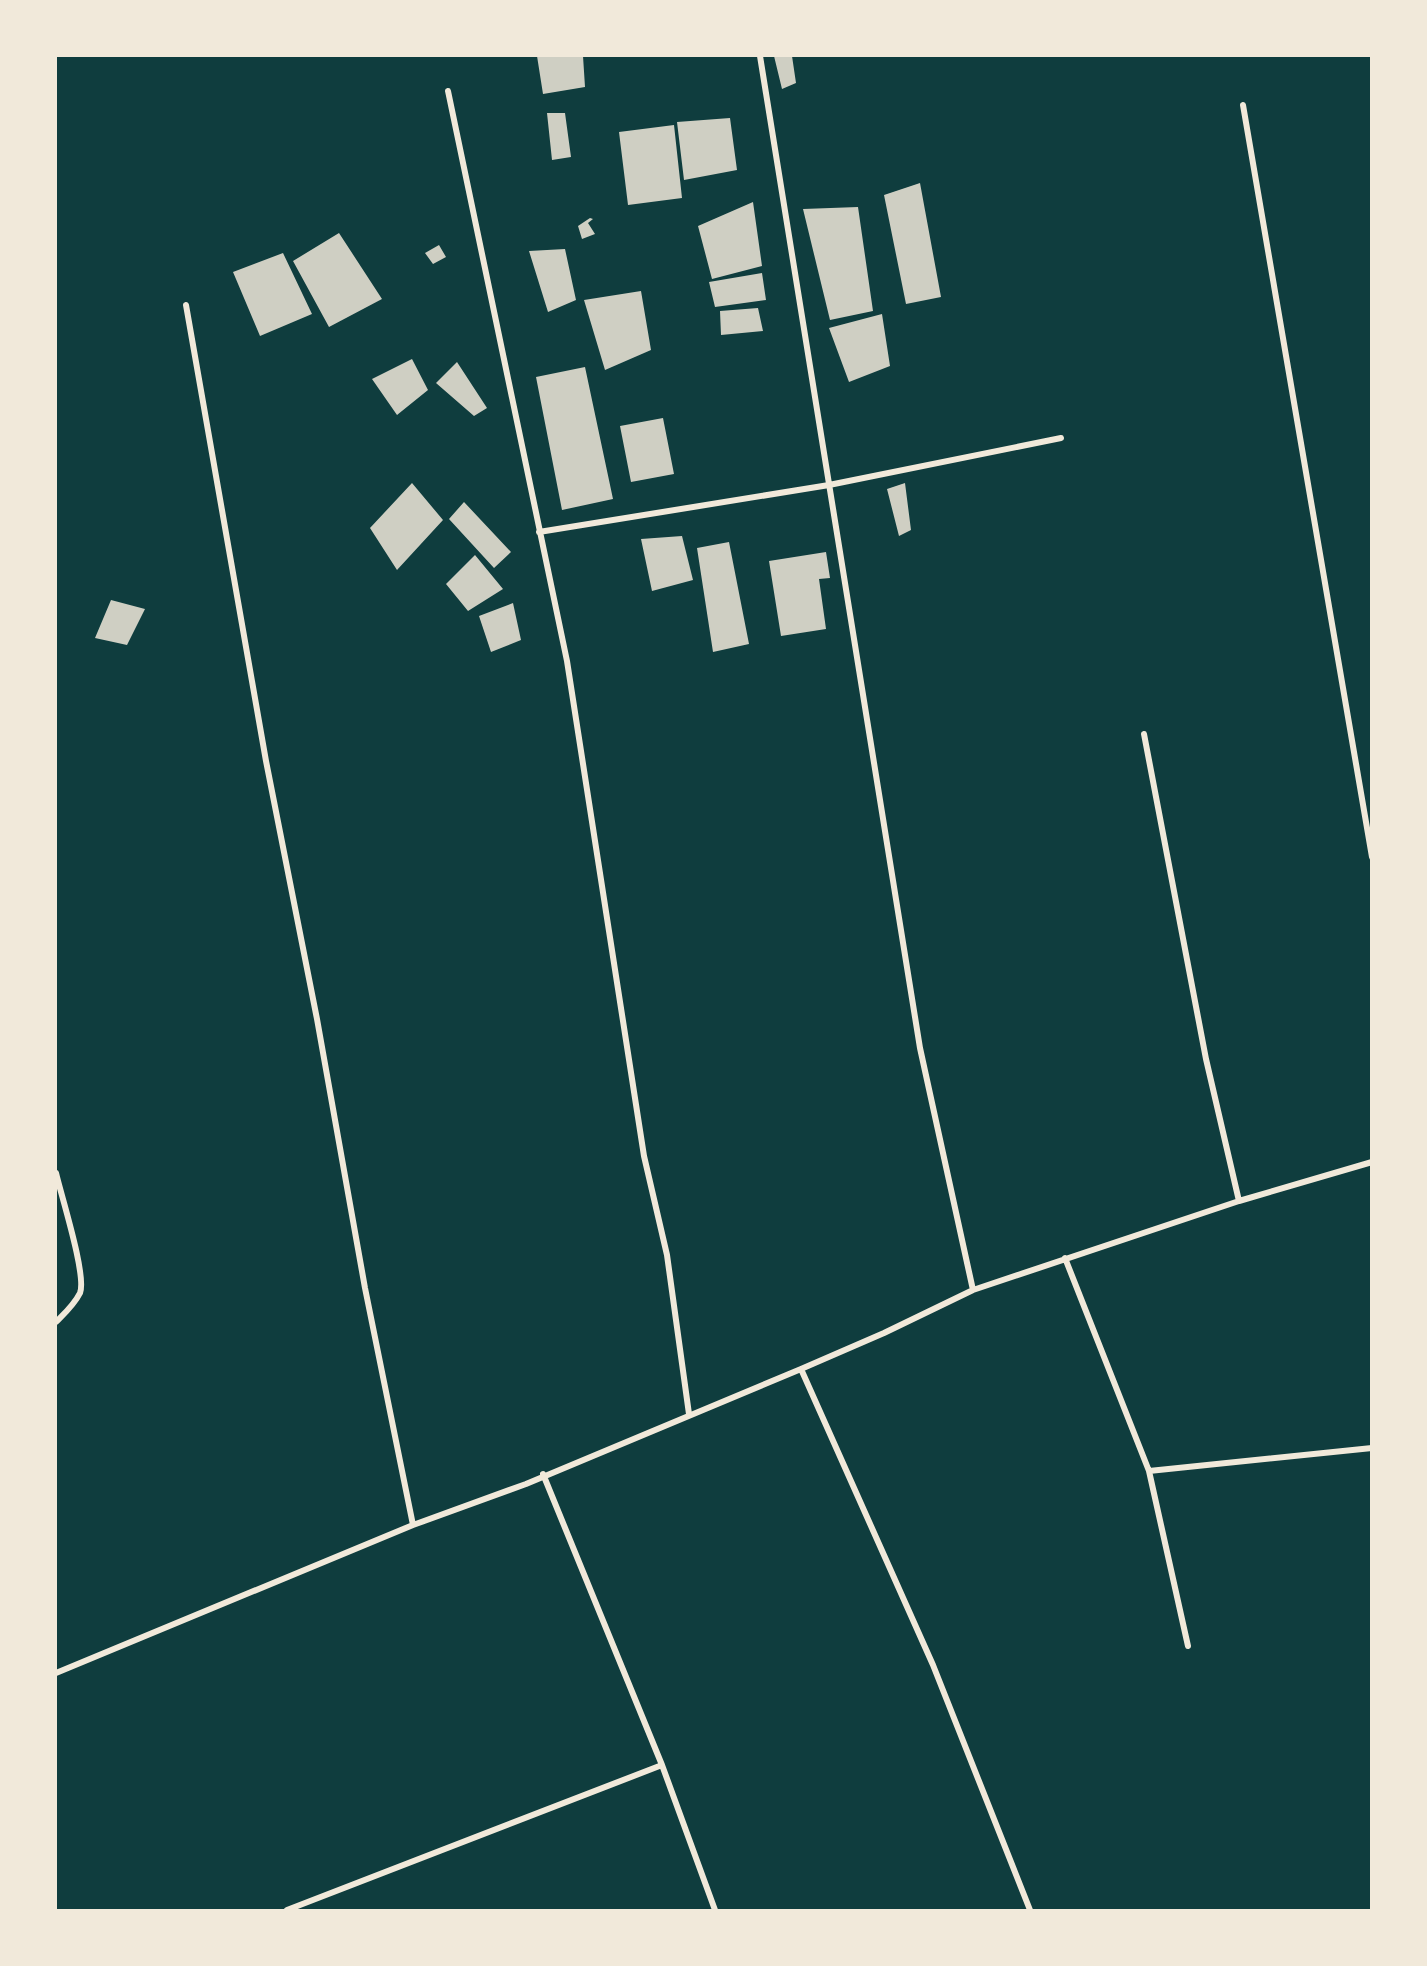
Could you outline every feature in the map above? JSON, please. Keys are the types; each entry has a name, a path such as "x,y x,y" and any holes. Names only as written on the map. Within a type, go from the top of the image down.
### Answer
{"street":[{"path":"760,56 920,1048 973,1290"},
{"path":"448,91 567,661 644,1156 667,1255 689,1414"},
{"path":"1243,105 1371,857"},
{"path":"186,304 266,761 317,1019 365,1288 413,1524"},
{"path":"539,532 829,485 1061,438"},
{"path":"1144,734 1206,1059 1239,1202"},
{"path":"56,1673 413,1524 526,1484 543,1474 884,1333 973,1290 1239,1202 1371,1162"},
{"path":"56,1173 75,1246 81,1291 70,1309 56,1322"},
{"path":"1065,1258 1149,1471 1188,1646"},
{"path":"801,1369 933,1665 1030,1911"},
{"path":"1149,1471 1371,1448"},
{"path":"543,1474 662,1765 714,1910"},
{"path":"286,1911 662,1765"}],"building":[{"path":"537,56 583,56 585,87 543,94"},
{"path":"774,56 792,56 796,83 782,89"},
{"path":"547,113 565,113 571,157 552,160"},
{"path":"730,118 737,170 684,180 677,122"},
{"path":"674,125 682,198 628,205 619,132"},
{"path":"920,183 941,297 906,304 884,195"},
{"path":"753,202 762,266 712,279 698,226"},
{"path":"858,207 873,311 830,320 803,209"},
{"path":"590,218 593,219 588,223 595,234 582,239 578,226"},
{"path":"339,233 382,299 329,327 293,261"},
{"path":"439,245 446,257 433,264 425,253"},
{"path":"565,249 576,300 548,312 529,251"},
{"path":"283,253 312,314 260,336 233,272"},
{"path":"762,273 766,300 715,307 709,282"},
{"path":"641,291 651,350 605,370 584,300"},
{"path":"758,308 763,331 721,335 720,311"},
{"path":"882,314 890,366 849,382 829,328"},
{"path":"412,359 428,390 397,415 372,379"},
{"path":"457,362 487,408 474,416 436,383"},
{"path":"585,367 613,499 562,510 536,377"},
{"path":"663,418 674,474 631,482 620,426"},
{"path":"412,483 443,520 397,570 370,528"},
{"path":"905,483 911,530 899,536 887,489"},
{"path":"464,502 511,552 494,568 449,519"},
{"path":"682,536 693,580 652,591 641,539"},
{"path":"729,542 749,644 713,652 697,548"},
{"path":"826,552 830,578 819,579 826,629 781,636 769,561"},
{"path":"475,555 503,589 468,611 446,584"},
{"path":"111,600 145,609 127,645 95,638"},
{"path":"513,603 521,640 491,652 479,616"}]}
